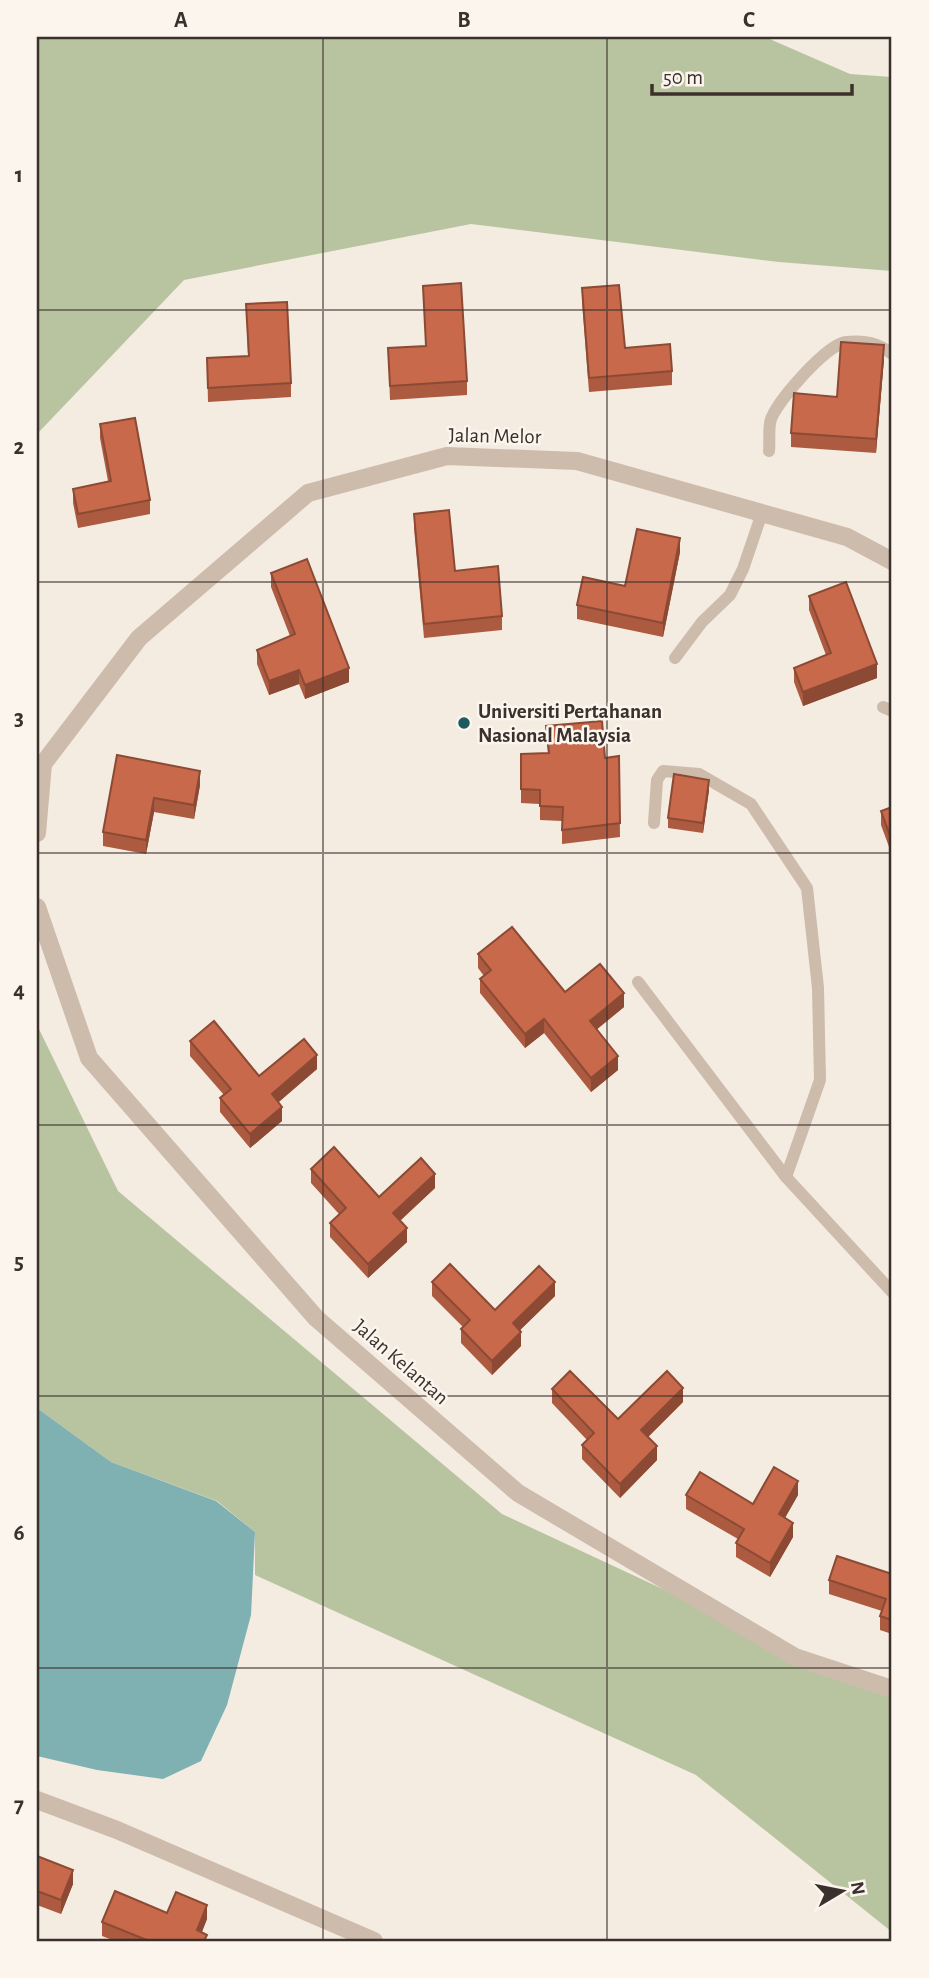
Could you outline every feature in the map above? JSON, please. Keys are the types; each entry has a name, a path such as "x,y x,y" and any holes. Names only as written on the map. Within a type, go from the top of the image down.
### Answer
{"street":[{"name":"Jalan Melor","path":"37,833 43,764 139,638 308,493 447,456 577,460 847,537 892,561"},
{"name":"Jalan Kelantan","path":"37,907 89,1058 316,1318 518,1493 795,1657 892,1689"},
{"path":"37,1800 142,1841 374,1941"}],"lane":[{"path":"769,452 771,420 791,388 814,365 844,342 876,342 892,354"},
{"path":"675,658 702,622 730,595 743,569 762,513"},
{"path":"654,822 657,780 663,771 699,774 751,804 807,888 818,988 820,1080 786,1177"},
{"path":"638,982 786,1177 892,1292"}],"green space":[{"path":"37,37 765,37 850,74 892,77 892,271 779,262 471,224 184,280 37,434"},
{"path":"37,1025 118,1191 502,1514 892,1696 892,1932 696,1775 255,1575 255,1532 217,1501 111,1462 37,1408"}],"water":[{"path":"37,1408 111,1462 216,1501 255,1532 251,1615 227,1705 201,1761 163,1779 97,1770 37,1756"}],"building":[{"path":"461,283 467,381 390,386 388,348 426,346 423,286"},
{"path":"619,285 625,348 670,344 672,371 589,378 582,288"},
{"path":"287,302 291,383 208,388 207,358 249,356 246,304"},
{"path":"841,342 884,345 876,439 791,433 794,393 837,397"},
{"path":"135,418 150,500 78,514 73,489 111,481 100,424"},
{"path":"449,510 455,571 498,566 502,616 424,624 414,514"},
{"path":"637,529 680,538 663,623 577,605 583,577 625,586"},
{"path":"307,559 349,668 305,685 299,670 269,681 257,650 295,634 271,573"},
{"path":"846,582 877,664 803,692 794,668 831,653 809,596"},
{"path":"602,721 605,758 619,756 620,823 562,830 563,807 540,806 540,790 521,789 521,754 549,753 546,726"},
{"path":"117,755 200,771 194,805 154,798 146,840 103,832"},
{"path":"674,774 709,780 703,823 668,818"},
{"path":"892,807 892,841 881,811"},
{"path":"512,927 565,992 600,964 624,993 590,1021 618,1056 591,1078 544,1019 525,1034 480,979 491,970 478,954"},
{"path":"214,1021 259,1076 304,1039 317,1055 272,1094 282,1107 250,1134 220,1098 231,1089 190,1041"},
{"path":"334,1147 379,1197 421,1158 435,1174 393,1213 407,1228 368,1264 330,1223 346,1208 311,1169"},
{"path":"450,1264 495,1310 539,1266 555,1282 513,1323 521,1332 492,1361 461,1329 470,1320 432,1282"},
{"path":"570,1371 618,1419 667,1371 683,1388 641,1430 657,1446 620,1484 582,1445 594,1433 552,1389"},
{"path":"774,1467 798,1481 779,1514 793,1523 770,1563 736,1543 744,1529 686,1495 700,1472 753,1504"},
{"path":"837,1556 892,1574 892,1620 880,1616 886,1599 829,1580"},
{"path":"37,1856 73,1870 61,1900 37,1891"},
{"path":"115,1891 167,1913 176,1892 207,1905 197,1930 207,1935 204,1941 149,1941 102,1922"}],"place":[{"name":"Universiti Pertahanan Nasional Malaysia","path":"464,723"}]}
